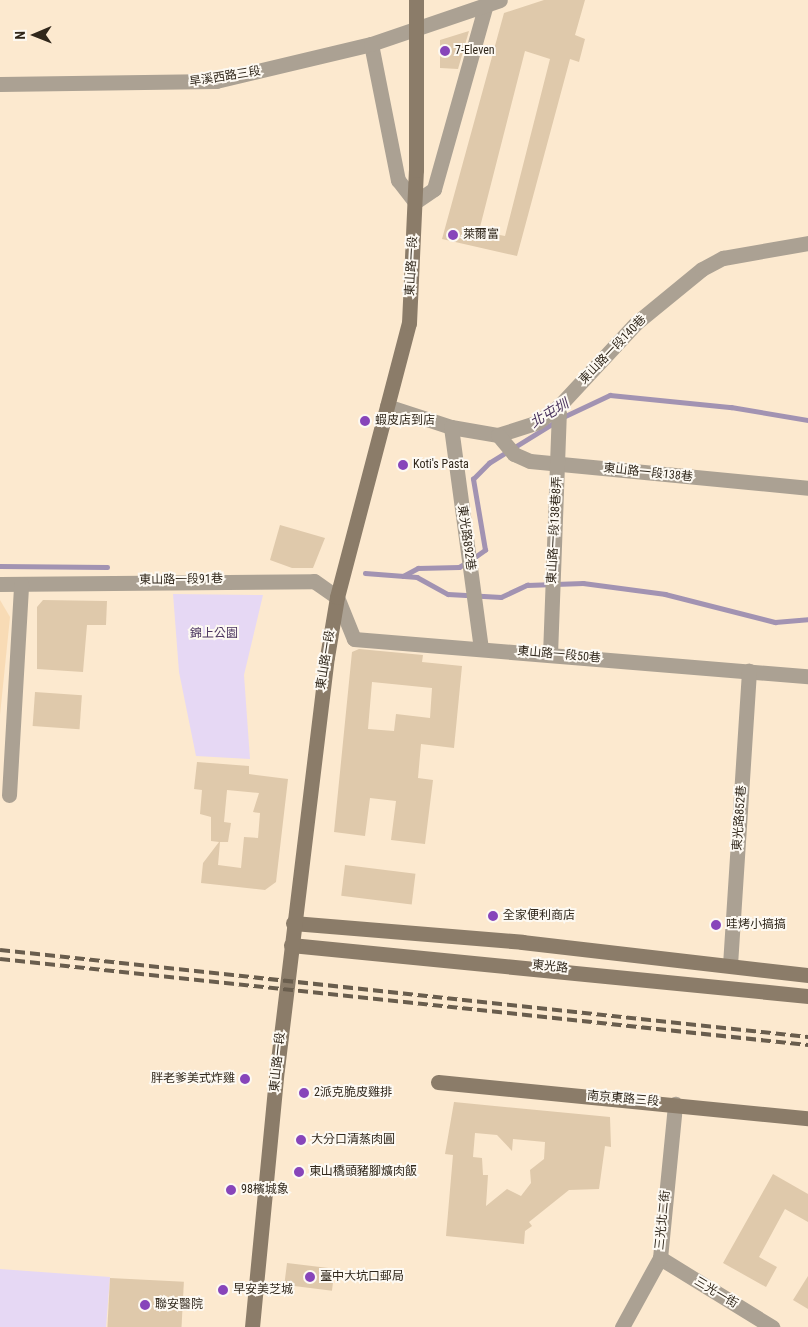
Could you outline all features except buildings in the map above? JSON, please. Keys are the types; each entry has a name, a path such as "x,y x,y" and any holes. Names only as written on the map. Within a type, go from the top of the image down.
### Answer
{"street":[{"name":"東山路一段","path":"252,1327 293,923 336,597 409,323 416,202 416,0"},
{"name":"旱溪西路三段","path":"0,84 196,83 371,44 493,2"},
{"path":"371,44 398,180 416,202 434,189 493,2"},
{"name":"東山路一段140巷","path":"387,406 451,427 498,435 538,422 559,406 636,323 702,269 723,258 808,243"},
{"name":"東山路一段138巷8弄","path":"550,655 559,464 559,406"},
{"name":"東光路892巷","path":"451,427 481,648"},
{"name":"東山路一段138巷","path":"498,435 514,454 559,464 808,488"},
{"name":"東山路一段91巷","path":"0,584 314,581 336,597"},
{"path":"9,795 21,584"},
{"name":"東山路一段50巷","path":"336,597 354,638 808,676"},
{"name":"東光路852巷","path":"730,965 749,671"},
{"name":"東光路","path":"293,923 730,965 808,975"},
{"name":"東光路","path":"291,945 808,996"},
{"name":"南京東路三段","path":"438,1082 808,1118"},
{"name":"三光北二街","path":"622,1327 660,1258 675,1104"},
{"name":"三光一街","path":"660,1258 772,1327"}],"shaded area":[{"path":"0,600 10,617 0,715"}],"green space":[{"name":"錦上公園","path":"173,594 263,595 244,675 250,759 196,756 179,672"},
{"path":"0,1269 110,1277 106,1327 0,1327"}],"waterway":[{"name":"北屯圳","path":"561,418 610,395 731,407 808,420"},
{"name":"北屯圳","path":"472,559 485,550 473,479 489,463 555,422"},
{"name":"北屯圳","path":"403,576 418,568 459,567 466,563"},
{"path":"0,566 107,567"},
{"name":"北屯圳","path":"365,573 417,577 448,594 501,597 527,585 583,583 665,594 775,622 808,619"}],"railway":[{"path":"0,950 808,1037"},
{"path":"0,959 808,1045"}],"place":[{"name":"7-Eleven","path":"445,51"},
{"name":"萊爾富","path":"453,235"},
{"name":"蝦皮店到店","path":"365,421"},
{"name":"Koti's Pasta","path":"403,465"},
{"name":"全家便利商店","path":"493,916"},
{"name":"哇烤小搞搞","path":"716,925"},
{"name":"胖老爹美式炸雞","path":"245,1079"},
{"name":"2派克脆皮雞排","path":"304,1093"},
{"name":"大分口清蒸肉圓","path":"301,1140"},
{"name":"東山橋頭豬腳爌肉飯","path":"299,1172"},
{"name":"98檳城象","path":"231,1190"},
{"name":"臺中大坑口郵局","path":"310,1277"},
{"name":"早安美芝城","path":"223,1290"},
{"name":"聯安醫院","path":"145,1305"}]}
